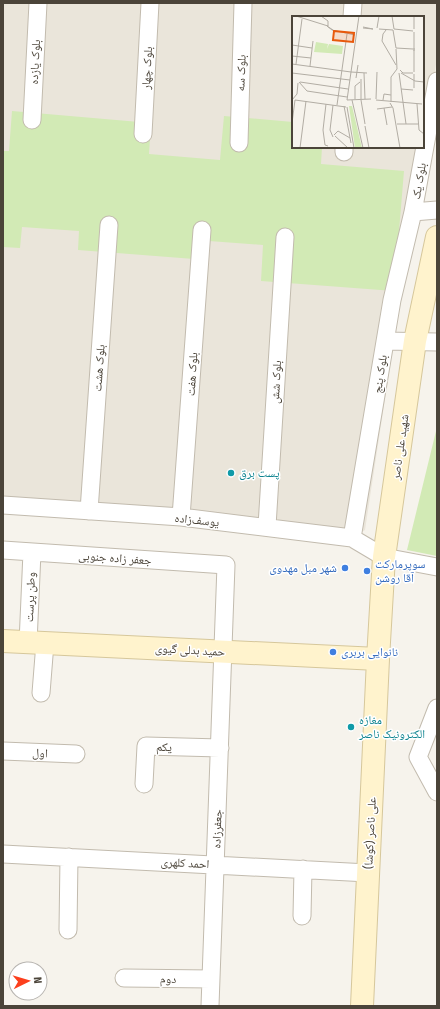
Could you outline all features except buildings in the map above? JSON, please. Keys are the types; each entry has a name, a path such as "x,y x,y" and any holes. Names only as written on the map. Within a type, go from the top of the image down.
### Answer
{"street":[{"name":"بلوک یازده","path":"32,120 38,3"},
{"name":"بلوک چهار","path":"143,134 150,3"},
{"name":"بلوک سه","path":"240,143 243,3"},
{"path":"352,16 353,3"},
{"name":"بلوک یک","path":"414,212 437,81"},
{"path":"414,212 437,210"},
{"name":"بلوک پنج","path":"352,538 392,300 414,212"},
{"name":"بلوک هشت","path":"89,511 109,225"},
{"name":"بلوک هفت","path":"181,517 202,230"},
{"name":"بلوک شش","path":"267,526 285,237"},
{"name":"شهید علی ناصر","path":"378,660 384,557 415,341 437,237"},
{"path":"385,341 437,342"},
{"name":"یوسف‌زاده","path":"3,505 181,517 267,526 352,538 384,557"},
{"name":"جعفر زاده جنوبی","path":"3,550 226,565"},
{"name":"وطن پرست","path":"32,552 36,643"},
{"path":"384,557 437,567"},
{"name":"جعفرزاده","path":"210,1006 226,565"},
{"name":"حمید بدلی گیوی","path":"3,641 378,660"},
{"path":"36,643 41,692"},
{"name":"علی ناصر (کوشا)","path":"362,1006 378,660"},
{"path":"437,708 418,757 437,792"},
{"name":"یکم","path":"144,784 146,746 220,748"},
{"name":"اول","path":"3,751 76,754"},
{"name":"احمد کلهری","path":"3,854 368,873"},
{"path":"68,930 69,857"},
{"path":"302,916 303,869"},
{"name":"دوم","path":"124,978 211,979"}],"shaded area":[{"path":"3,3 437,3 437,58 424,143 424,16 292,16 292,148 423,148 365,530 352,538 3,505"}],"green space":[{"path":"12,111 151,123 149,154 220,160 224,116 292,122 292,148 322,148 321,164 404,171 394,291 261,281 263,245 209,241 207,260 78,250 79,231 22,227 20,248 3,247 3,151 9,151"},
{"path":"437,427 437,556 407,550"}],"place":[{"name":"پست برق","path":"231,473"},
{"name":"شهر مبل مهدوی","path":"345,568"},
{"name":"سوپرمارکت آقا روشن","path":"367,571"},
{"name":"نانوایی بربری","path":"333,652"},
{"name":"مغازه الکترونیک ناصر","path":"351,727"}]}
